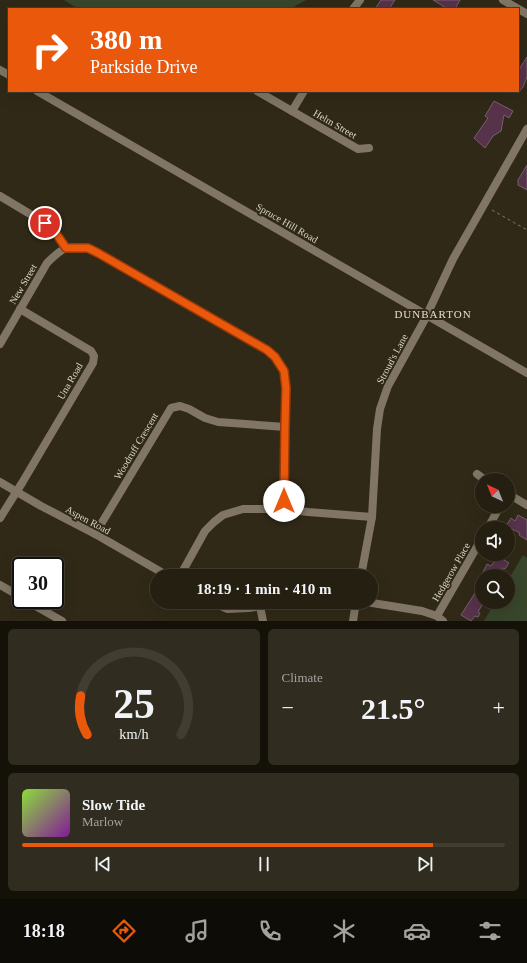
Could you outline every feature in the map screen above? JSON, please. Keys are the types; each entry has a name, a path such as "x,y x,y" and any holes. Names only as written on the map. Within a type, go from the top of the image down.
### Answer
{"street":[{"path":"354,8 360,0"},
{"path":"503,0 517,8"},
{"name":"Spruce Hill Road","path":"38,92 527,373"},
{"name":"Helm Street","path":"259,92 358,149 369,148"},
{"path":"292,111 303,92"},
{"name":"Stroud's Lane","path":"362,569 372,517 377,429 380,409 388,386 424,321 453,259 527,129"},
{"path":"0,196 45,223 55,232 66,248 88,248 98,253 267,350 275,357 284,371 286,388 284,509"},
{"name":"New Street","path":"0,344 47,263 66,248"},
{"name":"Una Road","path":"17,492 93,363 94,356 91,351 20,309"},
{"name":"Woodruff Crescent","path":"95,534 171,408 180,406 205,418 218,422 285,427"},
{"name":"Aspen Road","path":"0,482 156,569"},
{"path":"0,518 17,492"},
{"path":"515,498 527,505"},
{"path":"184,569 205,531 223,515 242,509 284,509 372,517"},
{"name":"Hedgerow Place","path":"440,619 475,552"},
{"path":"0,585 12,592"},
{"path":"378,604 422,611 440,619"},
{"path":"41,609 62,621"},
{"path":"261,609 263,621"},
{"path":"353,621 355,609"}],"path":[{"path":"492,210 527,230"}],"green space":[{"path":"64,0 306,0 292,8 76,8"},
{"path":"523,555 527,558 527,621 484,621 491,609 515,609 515,569"}],"building":[{"path":"381,0 395,0 390,8 376,8"},
{"path":"433,0 460,0 456,8 446,8"},
{"path":"527,57 527,77 523,87 519,92 519,69"},
{"path":"494,101 513,111 509,118 504,115 501,131 493,136 485,148 474,138 488,118 485,116"},
{"path":"527,165 527,190 518,185 518,180"},
{"path":"518,515 527,520 527,540 515,530 515,521"},
{"path":"494,561 506,561 509,563 505,569 484,569 487,564 491,566"},
{"path":"475,593 475,609 480,609 478,617 475,616 471,621 461,615"}],"district":[{"name":"DUNBARTON","path":"433,314"}],"route":[{"path":"45,223 55,232 66,248 88,248 98,253 267,350 275,357 284,371 286,388 284,501"}]}
